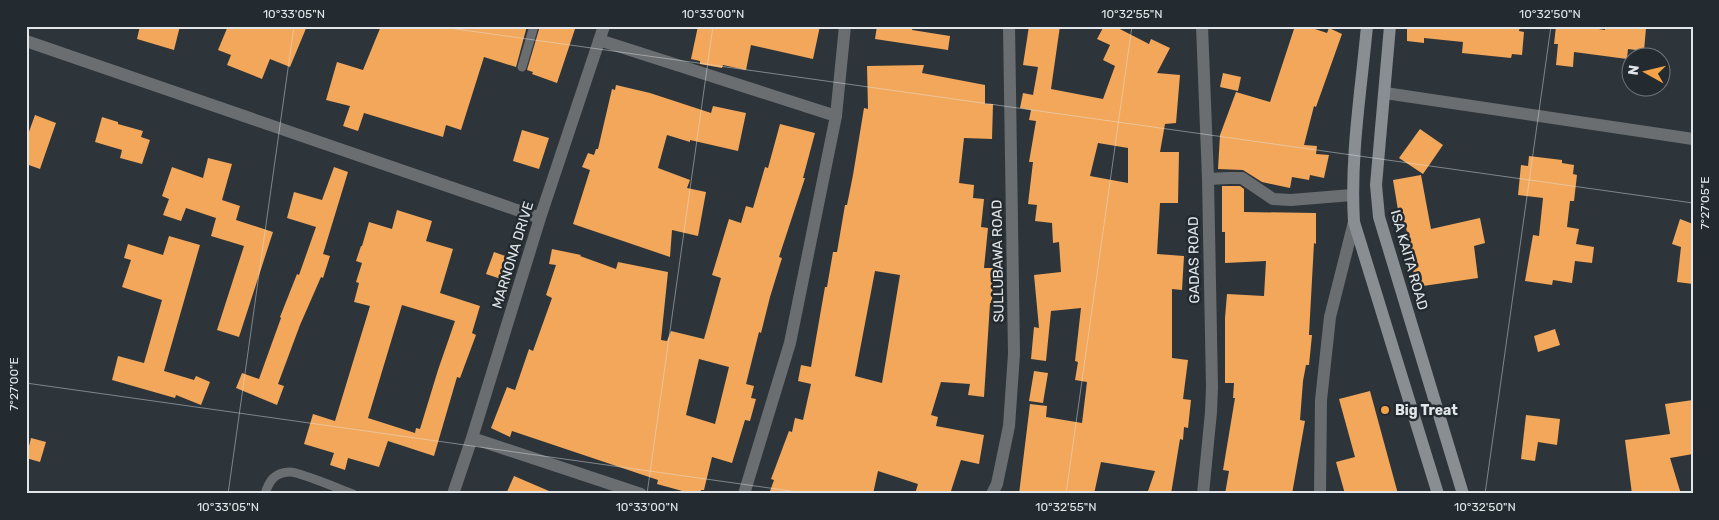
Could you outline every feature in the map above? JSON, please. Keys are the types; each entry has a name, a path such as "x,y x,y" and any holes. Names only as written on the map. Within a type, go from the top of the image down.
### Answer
{"main road":[{"path":"1367,26 1355,149 1352,195 1354,222 1438,494"},
{"name":"ISA KAITA ROAD","path":"1390,26 1376,185 1379,217 1464,494"}],"street":[{"name":"MARNONA DRIVE","path":"452,494 472,438 540,218 604,26"},
{"path":"744,494 790,343 836,116 844,26"},
{"name":"SULLUBAWA ROAD","path":"992,494 997,484 1008,426 1014,354 1009,26"},
{"name":"GADAS ROAD","path":"1202,26 1208,179 1212,387 1203,494"},
{"path":"599,40 836,116"},
{"path":"26,41 540,218"},
{"path":"1385,93 1693,139"},
{"path":"1208,179 1242,178 1273,199 1291,200 1352,195"},
{"path":"1320,494 1321,400 1330,317 1354,222"},
{"path":"472,438 641,494"}],"lane":[{"path":"522,67 534,26"},
{"path":"265,494 268,482 276,475 290,471 353,494"}],"building":[{"path":"140,26 180,26 174,50 137,39"},
{"path":"228,26 307,26 290,67 270,59 262,79 227,65 231,55 218,50"},
{"path":"381,26 527,26 516,67 484,57 461,130 446,125 443,137 364,113 358,131 343,126 350,106 326,100 337,62 363,70"},
{"path":"540,26 576,26 557,83 532,74 533,72 527,70"},
{"path":"698,26 820,26 813,59 751,45 746,70 723,65 722,68 700,64 700,61 691,59"},
{"path":"877,26 913,26 912,30 950,36 948,50 875,39"},
{"path":"1029,26 1060,26 1051,89 1103,99 1115,66 1103,60 1110,45 1097,39 1104,26 1114,26 1149,44 1151,39 1170,48 1157,73 1180,75 1176,123 1165,124 1160,152 1179,152 1178,203 1160,203 1157,254 1184,256 1182,290 1172,289 1172,358 1188,360 1183,399 1191,400 1188,428 1184,427 1183,440 1180,439 1171,494 1147,494 1155,471 1101,462 1094,494 1019,494 1030,404 1047,406 1046,417 1082,423 1087,382 1075,380 1078,362 1075,361 1081,308 1051,311 1046,361 1031,359 1034,327 1039,328 1034,275 1061,272 1059,242 1053,243 1052,223 1035,221 1037,205 1028,204 1033,162 1029,162 1036,121 1029,120 1031,110 1020,108 1023,93 1033,95 1038,67 1023,65","holes":["1098,143 1128,148 1128,183 1090,176"]},
{"path":"1295,26 1306,26 1327,33 1329,28 1342,34 1316,107 1314,106 1304,145 1317,146 1316,154 1329,155 1324,178 1310,175 1309,180 1292,177 1290,188 1262,182 1243,170 1218,169 1220,135 1236,92 1270,102"},
{"path":"1407,26 1520,26 1519,31 1524,32 1522,55 1512,54 1511,58 1462,53 1463,42 1424,38 1424,43 1407,41"},
{"path":"1556,26 1579,26 1605,30 1605,26 1646,28 1644,48 1622,48 1622,58 1574,52 1573,67 1556,65 1558,44 1554,44"},
{"path":"924,65 922,73 985,85 985,104 993,104 992,139 964,138 959,183 974,185 973,198 984,199 981,227 988,228 984,268 993,268 984,397 968,395 970,384 941,382 931,415 938,417 936,426 984,435 979,464 961,460 950,494 915,494 918,484 878,471 873,494 769,494 774,480 771,479 789,431 792,432 795,418 803,420 811,384 798,381 801,365 811,367 825,287 827,287 833,252 837,252 845,205 847,205 853,175 864,108 868,109 867,66","holes":["875,271 900,275 882,383 855,376"]},
{"path":"1223,73 1241,77 1238,91 1220,87"},
{"path":"616,85 650,93 711,113 713,106 746,113 738,151 690,140 690,142 667,135 658,168 690,180 687,188 706,192 698,236 672,230 670,257 573,224 590,170 582,167 588,153 594,155 596,149 598,149 612,89 615,90"},
{"path":"35,115 56,123 40,169 26,164 26,140"},
{"path":"102,117 143,131 141,137 150,140 142,164 120,158 122,150 95,142"},
{"path":"780,124 815,133 803,178 805,178 779,257 782,258 761,333 759,332 746,384 754,386 751,398 756,399 750,421 745,420 732,463 712,457 704,490 701,490 700,494 693,494 657,484 658,480 512,431 510,437 491,428 507,387 515,390 529,349 533,351 552,298 546,295 556,265 549,264 552,249 581,255 616,269 618,262 668,272 661,340 667,341 671,331 704,339 721,278 712,275 729,219 741,223 746,206 753,208 765,167 768,168","holes":["699,359 729,367 715,424 686,415"]},
{"path":"1420,129 1443,145 1423,174 1399,158"},
{"path":"522,130 549,138 539,169 513,161"},
{"path":"1529,156 1562,160 1562,163 1574,165 1573,174 1577,175 1574,201 1570,201 1567,227 1579,229 1576,244 1594,247 1592,263 1575,261 1572,283 1553,280 1552,285 1525,281 1533,235 1539,236 1543,198 1518,195 1521,165 1528,166"},
{"path":"208,158 232,164 222,200 240,206 236,220 273,232 239,337 217,330 244,246 211,236 216,218 186,208 181,221 163,215 169,199 162,196 172,167 203,178"},
{"path":"334,167 348,172 323,254 330,256 323,278 321,277 300,325 278,384 284,386 277,405 236,388 242,373 259,379 280,317 297,274 299,275 316,227 287,218 294,192 322,200"},
{"path":"1421,175 1431,229 1480,218 1485,243 1474,246 1478,278 1416,287 1406,227 1401,228 1393,180"},
{"path":"1222,186 1240,186 1244,189 1244,212 1316,213 1316,244 1314,243 1309,335 1312,335 1309,365 1306,365 1303,381 1300,420 1305,421 1292,494 1225,494 1229,471 1223,470 1235,398 1233,398 1234,383 1225,383 1227,294 1264,296 1266,261 1225,263 1225,232 1222,232"},
{"path":"397,210 432,221 426,241 453,249 440,293 480,306 472,333 476,335 460,378 457,377 434,456 388,441 379,467 348,458 345,470 330,465 334,453 304,444 313,414 335,421 370,306 354,302 359,283 356,282 362,263 356,261 369,222 392,229","holes":["402,305 455,321 420,429 416,428 415,433 368,418"]},
{"path":"1680,219 1693,224 1693,284 1677,282 1681,247 1672,244"},
{"path":"169,236 200,245 164,371 194,380 196,376 210,382 201,405 176,395 175,398 112,380 118,356 144,363 162,300 122,287 131,260 124,258 128,244 163,255"},
{"path":"494,252 508,257 501,279 486,274"},
{"path":"1555,329 1560,345 1538,352 1534,336"},
{"path":"1034,371 1048,373 1043,403 1029,401"},
{"path":"1370,391 1398,494 1345,494 1336,462 1355,457 1339,399"},
{"path":"1693,400 1693,454 1670,458 1681,494 1632,494 1625,440 1670,434 1665,404"},
{"path":"1526,415 1560,419 1557,445 1538,442 1535,461 1521,459"},
{"path":"31,438 46,442 40,462 26,458"},
{"path":"514,476 556,494 506,494"}],"place":[{"name":"Big Treat","path":"1385,410"}]}
